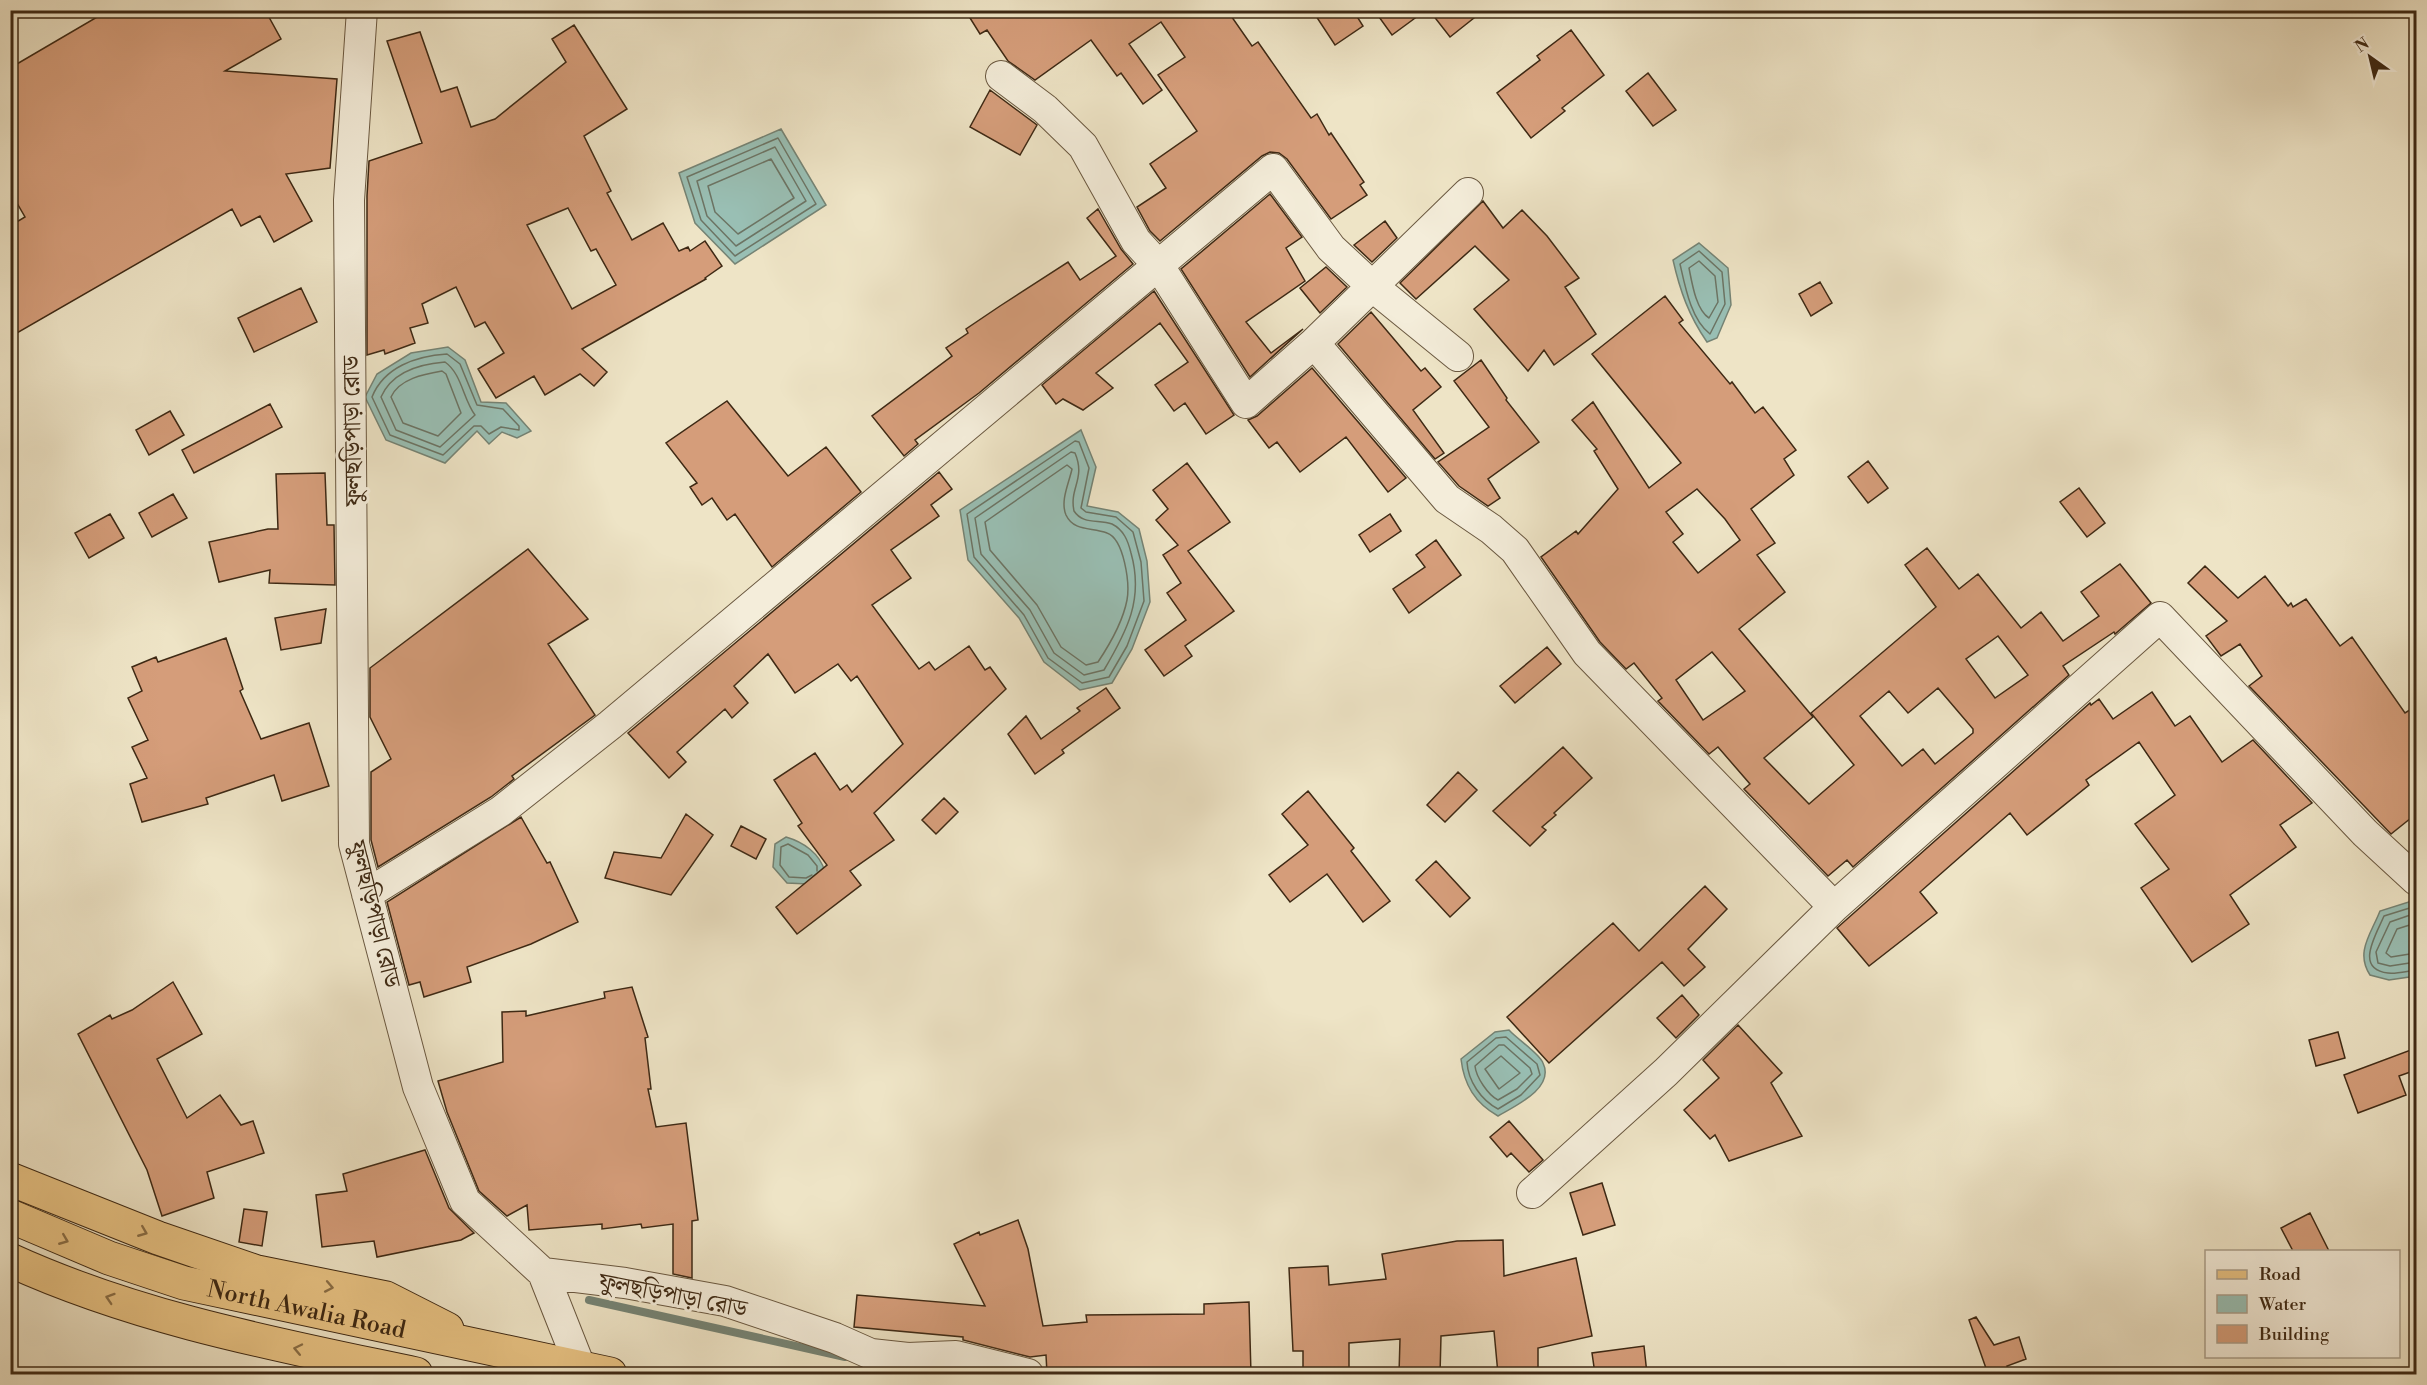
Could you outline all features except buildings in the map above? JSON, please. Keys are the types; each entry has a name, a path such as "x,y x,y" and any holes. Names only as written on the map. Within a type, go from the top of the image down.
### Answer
{"main road":[{"path":"10,1179 158,1238 257,1272 386,1298 485,1348"},
{"name":"North Awalia Road","path":"10,1216 109,1258 184,1283 596,1372"},
{"name":"North Awalia Road","path":"10,1260 56,1281 200,1328 416,1374"}],"street":[{"name":"ফুলছড়িপাড়া রোড","path":"362,10 349,200 354,844 418,1087 465,1201 543,1273 625,1283 725,1301 834,1338 871,1354 909,1358 956,1356 1028,1374"},
{"path":"1001,76 1045,109 1083,146 1136,241 1159,266 1246,403 1314,343 1468,193"},
{"path":"367,894 501,810 601,732 1273,169 1331,248 1372,286 1458,356"},
{"path":"1314,343 1447,500 1491,529 1515,550 1587,653 1834,907"},
{"path":"1532,1193 1666,1071 1834,907 2160,617 2365,833 2416,880"},
{"path":"543,1273 596,1372"}],"water":[{"path":"781,129 826,205 735,264 695,223 679,173"},
{"path":"1699,243 1728,268 1731,305 1717,338 1707,342 1686,303 1673,260"},
{"path":"448,347 465,360 481,402 506,403 531,431 517,438 502,432 489,444 477,431 445,463 386,440 365,397 377,374 411,353"},
{"path":"1081,430 1096,467 1087,506 1118,512 1139,529 1147,561 1150,602 1132,649 1112,683 1080,690 1044,662 1019,618 968,560 960,510"},
{"path":"786,837 810,849 823,865 825,872 808,884 787,883 773,867 775,844"},
{"path":"2415,900 2416,976 2389,980 2370,975 2364,959 2364,951 2380,911"},
{"path":"1509,1030 1538,1055 1545,1072 1539,1088 1498,1116 1483,1105 1472,1092 1465,1077 1461,1059 1495,1032"}],"waterway":[{"path":"589,1300 845,1357"},
{"path":"910,1370 929,1374"}]}
